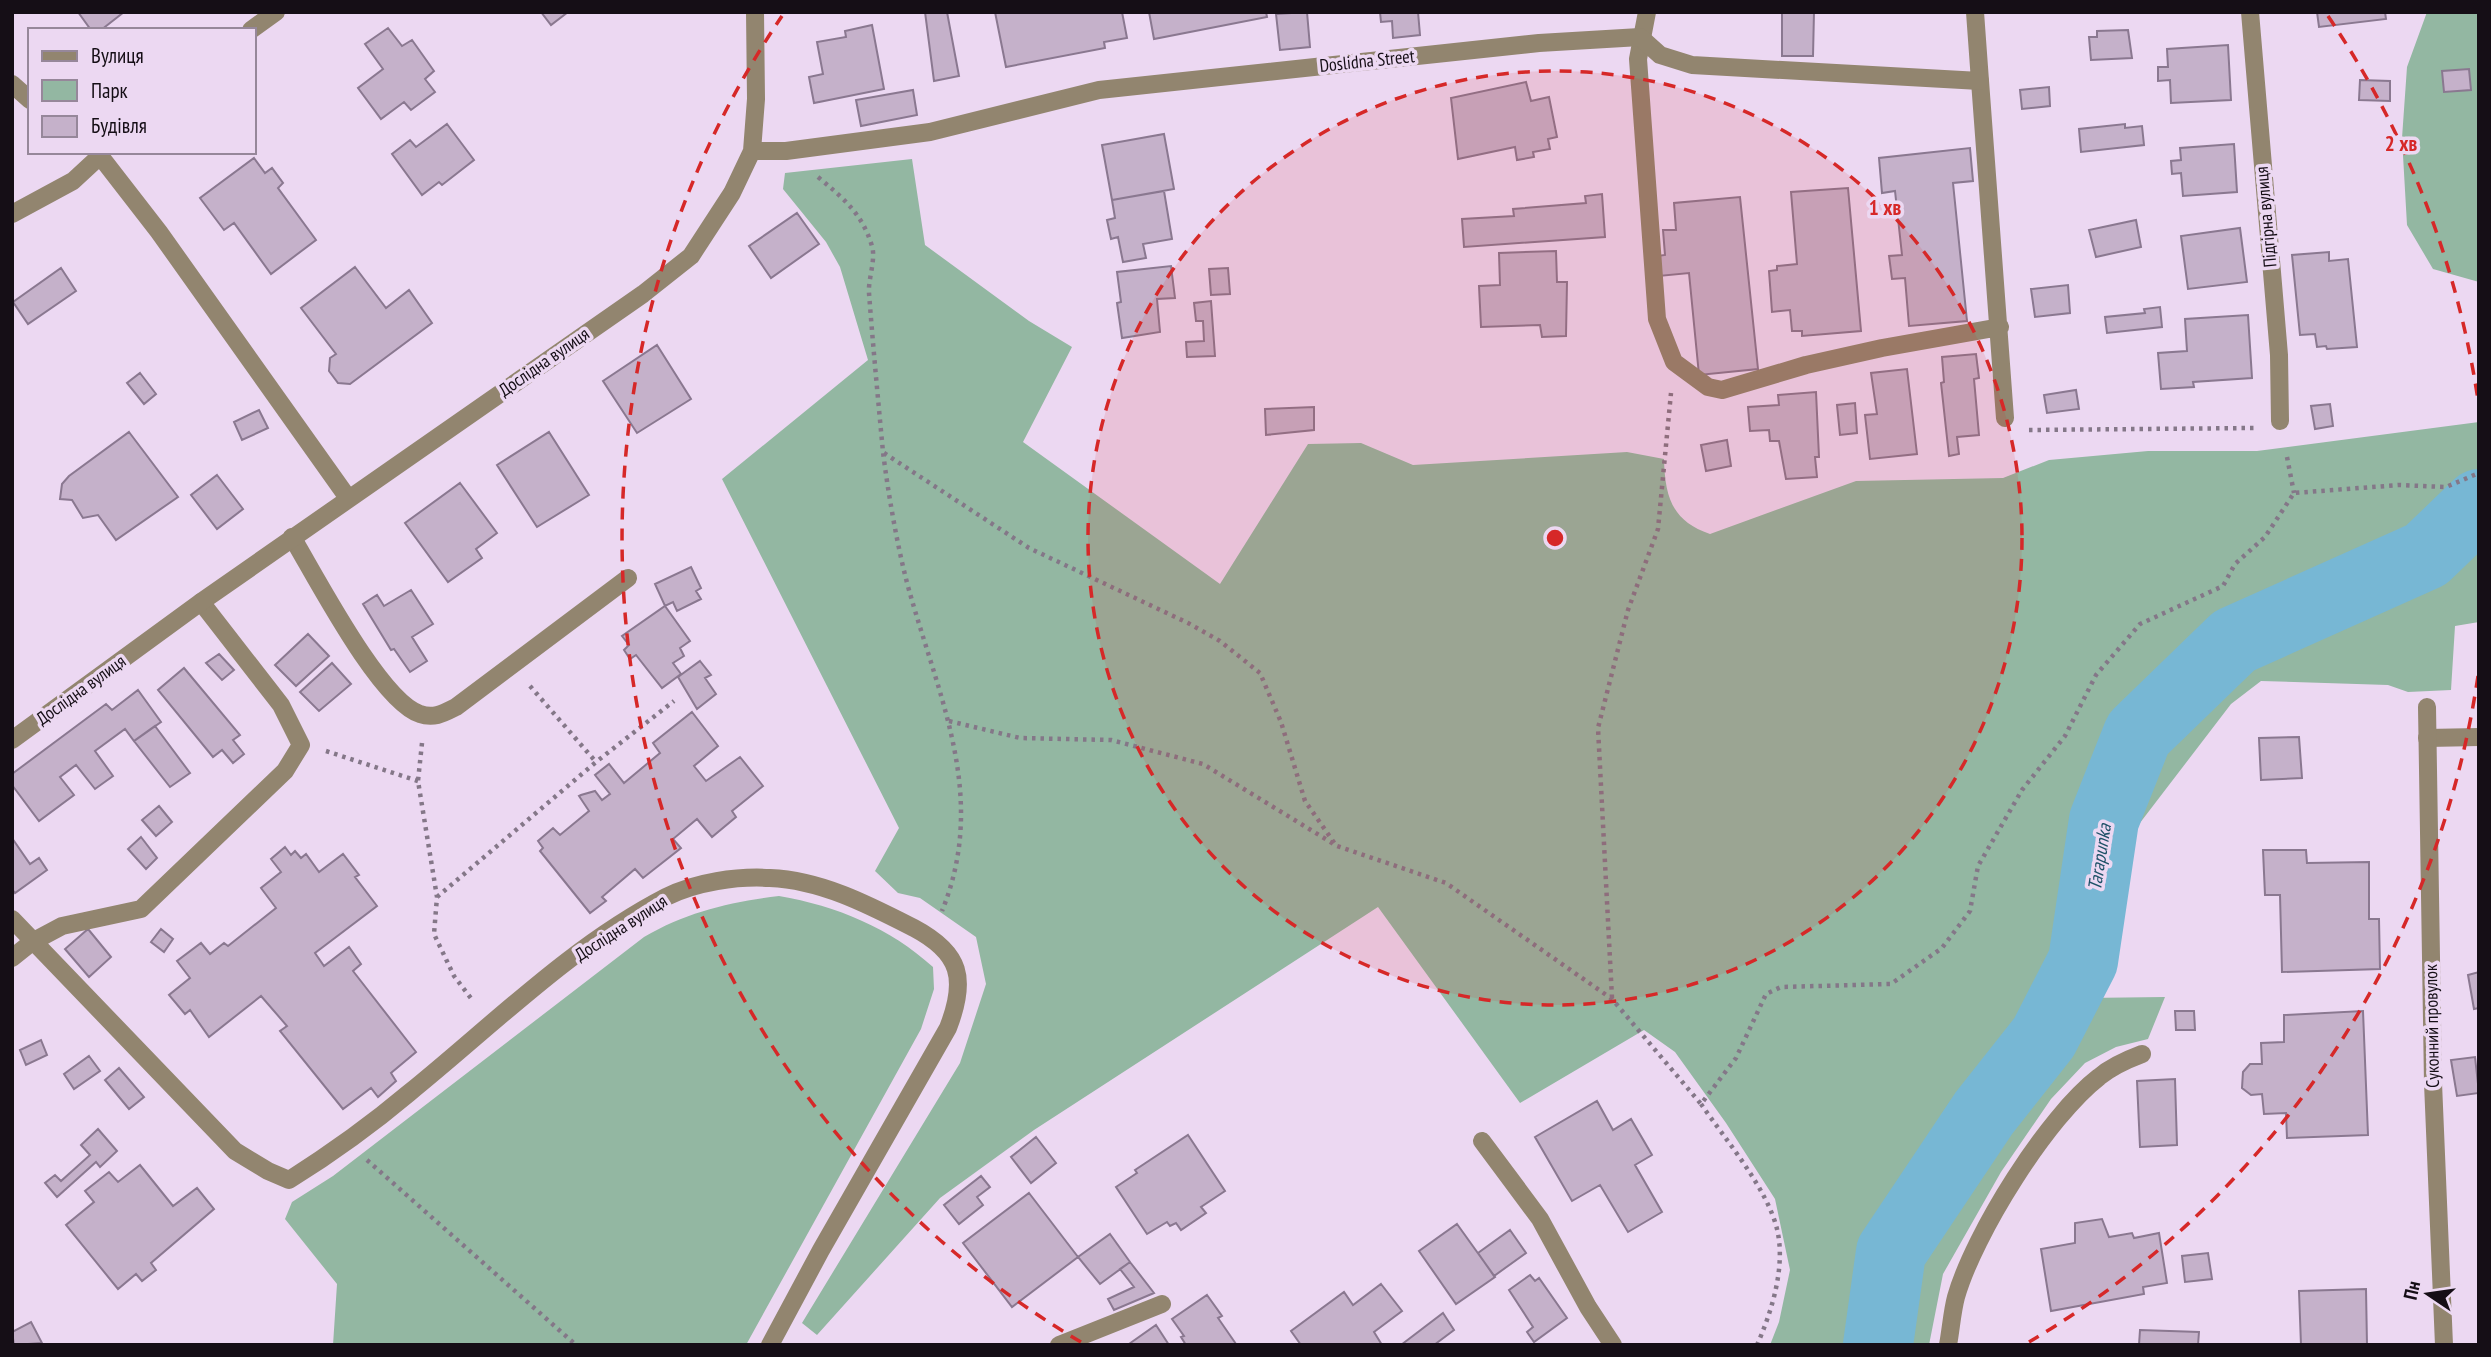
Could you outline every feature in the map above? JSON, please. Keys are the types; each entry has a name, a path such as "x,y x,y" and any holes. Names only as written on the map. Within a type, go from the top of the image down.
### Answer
{"street":[{"path":"254,28 276,12"},
{"name":"Дослідна вулиця","path":"12,740 292,537 643,294 691,256 732,194 752,151 757,86 755,12"},
{"path":"1647,12 1640,37 1638,59 1657,319 1674,362 1708,387 1722,390 1806,365 2000,327"},
{"path":"1975,12 2005,418"},
{"name":"Підгірна вулиця","path":"2250,12 2279,355 2280,421"},
{"path":"1640,37 1660,55 1692,65 1980,81"},
{"name":"Doslidna Street","path":"752,151 786,150 930,132 1099,90 1539,43 1640,37"},
{"path":"12,84 28,98"},
{"path":"12,214 74,181 98,154 213,306 348,498"},
{"path":"292,537 368,661 401,704 424,716 440,715 456,707 628,578"},
{"path":"12,958 32,942 62,926 141,909 285,771 301,745 281,705 201,602"},
{"name":"Суконний провулок","path":"2427,707 2433,1083 2444,1345"},
{"path":"2427,738 2479,737"},
{"name":"Дослідна вулиця","path":"12,919 235,1151 289,1180 347,1143 593,942 668,897 723,880 769,877 830,889 931,937 949,952 958,979 957,1004 948,1028 827,1238 771,1345"},
{"path":"1948,1345 1956,1296 1974,1254 1996,1212 2049,1130 2098,1077 2118,1063 2141,1054"},
{"path":"1482,1141 1540,1219 1588,1307 1613,1345"},
{"path":"1059,1345 1162,1304"}],"path":[{"path":"786,150 839,192 852,207 873,248 869,290 884,453 910,594 949,722 962,809 962,840 954,881 931,937"},
{"path":"1612,999 1598,728 1628,610 1658,529 1674,362"},
{"path":"2005,418 2014,426 2027,430 2249,429 2280,421"},
{"path":"884,453 1029,548 1188,623 1220,641 1260,673 1281,722 1305,801 1337,846"},
{"path":"1701,1104 1736,1058 1766,993 1781,987 1891,984 1942,948 1970,911 1978,866 2022,790 2065,736 2096,676 2140,624 2223,586 2235,564 2265,537 2294,493 2287,457"},
{"path":"2294,493 2399,485 2446,487 2479,473"},
{"path":"512,666 596,762"},
{"path":"438,897 596,762 674,701"},
{"path":"424,716 418,781 438,897 434,934 454,976 491,1024"},
{"path":"949,722 1020,738 1111,740 1203,764 1337,846 1446,883 1612,999 1701,1104 1763,1198 1777,1229 1778,1278 1757,1345"},
{"path":"301,745 339,753 418,781"},
{"path":"347,1143 576,1345"}],"green space":[{"path":"2427,12 2479,12 2479,282 2433,269 2407,225 2402,138 2407,67"},
{"path":"912,159 925,245 1029,321 1072,347 1023,442 1220,584 1308,444 1361,443 1413,465 1627,452 1664,459 1666,485 1673,506 1687,522 1710,534 1856,481 2003,478 2049,460 2148,451 2257,451 2479,422 2479,622 2455,626 2451,690 2408,692 2388,685 2261,681 2231,704 2133,832 2085,998 2165,997 2148,1039 2116,1047 2085,1063 2051,1099 2001,1172 1943,1274 1929,1345 1770,1345 1779,1322 1790,1270 1775,1199 1726,1123 1675,1052 1644,1030 1520,1103 1378,907 1034,1130 940,1198 817,1335 802,1323 960,1063 986,984 976,937 920,898 898,893 875,871 899,828 722,479 868,360 840,267 826,242 783,189 785,173"},
{"path":"779,896 842,913 881,930 933,967 934,989 921,1029 746,1345 333,1345 337,1284 285,1219 292,1202 333,1176 644,937 709,909"}],"building":[{"path":"78,12 124,12 104,28 90,28"},
{"path":"541,12 568,12 551,25"},
{"path":"925,12 947,12 959,76 934,81"},
{"path":"995,12 1122,12 1127,38 1104,42 1105,48 1006,67"},
{"path":"1149,12 1266,12 1267,17 1154,39"},
{"path":"1307,12 1310,47 1280,50 1276,14"},
{"path":"1380,12 1418,12 1420,35 1393,38 1392,21 1381,22"},
{"path":"1782,12 1814,12 1813,56 1782,56"},
{"path":"2317,12 2385,12 2386,19 2319,27"},
{"path":"872,25 884,89 814,103 809,77 823,74 817,42 846,37 845,31"},
{"path":"388,28 402,46 412,40 434,71 425,79 435,92 411,110 404,102 381,119 358,88 383,69 365,44"},
{"path":"2128,30 2132,58 2091,60 2089,37 2097,37 2097,31"},
{"path":"2228,45 2231,100 2171,103 2170,80 2158,81 2158,67 2168,67 2167,49"},
{"path":"2469,69 2471,90 2444,92 2442,71"},
{"path":"2360,80 2390,81 2390,101 2359,100"},
{"path":"1526,82 1531,101 1549,97 1557,137 1548,139 1550,149 1533,152 1534,157 1517,160 1515,147 1458,159 1451,98"},
{"path":"2049,87 2050,106 2022,109 2020,90"},
{"path":"913,90 917,115 861,126 856,100"},
{"path":"447,124 474,160 442,185 439,182 422,195 392,154 410,140 416,147"},
{"path":"2125,124 2125,128 2142,126 2144,145 2081,152 2079,129"},
{"path":"1164,134 1174,189 1112,200 1102,145"},
{"path":"2234,144 2237,192 2183,196 2181,173 2172,174 2171,161 2181,160 2180,148"},
{"path":"1970,148 1973,181 1953,183 1967,321 1909,326 1905,278 1892,279 1889,256 1902,255 1895,191 1882,193 1879,158"},
{"path":"254,158 265,173 272,168 283,183 278,188 316,240 271,274 234,223 224,230 200,198"},
{"path":"1848,188 1861,331 1802,336 1802,331 1792,331 1790,310 1772,312 1769,271 1777,270 1777,266 1797,264 1791,192"},
{"path":"1164,191 1172,239 1143,244 1146,258 1123,262 1118,237 1111,239 1107,220 1115,218 1112,200"},
{"path":"1602,194 1605,237 1464,247 1462,219 1514,216 1513,209 1586,203 1585,196"},
{"path":"1740,197 1758,369 1699,375 1689,273 1659,276 1657,256 1665,255 1663,230 1676,230 1674,203"},
{"path":"797,213 819,244 771,278 749,246"},
{"path":"2136,220 2141,247 2096,257 2089,230"},
{"path":"2240,228 2247,282 2188,289 2181,236"},
{"path":"1556,251 1557,282 1567,282 1566,336 1542,337 1540,325 1481,327 1479,286 1500,285 1499,253"},
{"path":"2329,252 2329,261 2348,259 2357,347 2317,347 2315,334 2300,335 2292,255"},
{"path":"1171,266 1175,298 1157,299 1160,332 1122,338 1117,303 1121,302 1117,272"},
{"path":"355,267 386,308 409,290 432,323 350,384 338,383 329,371 330,358 336,354 301,308"},
{"path":"61,268 76,291 28,324 13,302"},
{"path":"1228,268 1230,294 1211,295 1209,269"},
{"path":"2068,285 2070,313 2035,317 2031,289"},
{"path":"1211,301 1215,356 1187,357 1186,342 1204,341 1203,321 1196,321 1194,303"},
{"path":"2160,307 2162,327 2107,333 2105,317 2145,313 2144,309"},
{"path":"2248,315 2252,378 2193,382 2194,387 2161,389 2158,353 2187,351 2185,319"},
{"path":"657,345 691,399 637,433 603,381"},
{"path":"1976,354 1979,378 1974,379 1979,435 1957,437 1959,454 1949,456 1941,383 1944,382 1942,357"},
{"path":"1907,369 1917,454 1870,459 1865,415 1877,414 1871,373"},
{"path":"140,373 156,394 144,404 127,383"},
{"path":"2076,390 2079,409 2047,413 2044,395"},
{"path":"1816,392 1819,457 1815,457 1817,477 1786,479 1779,441 1770,441 1769,430 1750,431 1748,407 1779,405 1778,395"},
{"path":"1855,403 1857,433 1840,435 1837,405"},
{"path":"2330,404 2333,426 2315,429 2311,406"},
{"path":"1314,407 1314,430 1266,435 1265,409"},
{"path":"259,410 268,428 242,440 234,422"},
{"path":"129,432 178,497 116,540 98,515 83,518 72,500 60,499 62,484 69,476"},
{"path":"549,432 589,495 537,527 497,465"},
{"path":"1727,440 1731,466 1706,471 1701,445"},
{"path":"217,475 243,509 217,529 191,495"},
{"path":"460,483 497,533 476,549 482,558 448,582 405,523"},
{"path":"691,567 701,588 696,591 701,599 677,611 673,602 665,606 655,584"},
{"path":"411,590 433,624 412,637 427,661 410,672 394,649 391,650 363,604 377,595 384,606"},
{"path":"665,606 690,641 680,648 684,656 673,663 681,674 662,688 636,655 630,659 624,650 629,645 622,636"},
{"path":"308,634 329,656 296,686 275,665"},
{"path":"219,654 234,670 222,680 206,663"},
{"path":"700,661 711,675 705,678 716,694 697,709 678,677"},
{"path":"332,663 351,684 319,711 300,692"},
{"path":"184,668 240,735 233,740 244,754 233,763 222,750 213,757 158,690"},
{"path":"138,690 161,722 134,741 125,729 95,751 113,776 95,789 76,765 60,777 74,795 39,821 12,785 12,774 106,704 112,710"},
{"path":"692,712 718,746 694,766 706,781 740,757 763,786 732,811 736,817 712,837 697,819 673,839 681,848 643,878 635,869 602,897 606,901 590,913 540,851 543,848 538,841 553,828 560,835 589,811 579,796 595,791 602,800 610,794 595,775 609,764 624,783 660,753 653,743"},
{"path":"155,726 190,773 170,787 134,741"},
{"path":"2299,737 2302,778 2261,780 2259,738"},
{"path":"159,806 172,822 156,836 142,820"},
{"path":"141,837 157,858 146,869 128,849"},
{"path":"12,838 30,864 39,858 47,870 15,893 12,889"},
{"path":"285,847 291,855 295,851 301,858 306,854 319,872 343,854 359,875 355,877 377,906 315,953 324,966 349,947 361,964 353,971 416,1052 391,1073 396,1081 378,1097 371,1088 343,1109 280,1031 287,1026 261,996 209,1037 190,1010 185,1014 169,995 190,978 177,961 201,943 210,954 224,943 228,946 276,908 261,888 281,872 271,859"},
{"path":"2263,850 2306,850 2307,863 2369,862 2369,919 2379,919 2380,969 2282,972 2280,895 2265,895"},
{"path":"88,929 111,957 89,977 65,949"},
{"path":"161,929 173,939 164,952 151,942"},
{"path":"2479,972 2479,1008 2474,1009 2468,975"},
{"path":"2175,1011 2194,1011 2195,1030 2176,1030"},
{"path":"2363,1011 2368,1135 2287,1138 2286,1113 2264,1114 2262,1094 2251,1095 2242,1088 2243,1072 2250,1064 2262,1064 2261,1043 2284,1042 2284,1015"},
{"path":"41,1040 47,1055 26,1065 20,1050"},
{"path":"89,1056 100,1071 74,1089 64,1074"},
{"path":"2475,1057 2479,1093 2457,1096 2451,1060"},
{"path":"119,1068 144,1097 129,1109 105,1080"},
{"path":"2175,1079 2177,1145 2140,1147 2137,1081"},
{"path":"1597,1101 1613,1130 1631,1119 1652,1155 1635,1165 1662,1212 1628,1232 1600,1185 1572,1201 1535,1137"},
{"path":"98,1129 117,1151 100,1167 96,1162 57,1197 45,1183 55,1175 61,1181 90,1155 81,1145"},
{"path":"1188,1135 1225,1191 1201,1207 1206,1213 1181,1230 1176,1223 1170,1226 1167,1222 1147,1234 1116,1187 1137,1173 1135,1170"},
{"path":"1036,1137 1056,1163 1031,1183 1011,1157"},
{"path":"140,1165 173,1206 197,1188 214,1209 151,1263 156,1270 142,1281 136,1274 118,1289 66,1225 94,1202 85,1191 109,1172 118,1182"},
{"path":"981,1176 990,1187 977,1197 983,1205 959,1224 944,1205"},
{"path":"1029,1193 1078,1257 1012,1307 963,1243"},
{"path":"2102,1219 2109,1237 2132,1233 2134,1238 2159,1233 2167,1283 2143,1287 2144,1294 2051,1311 2041,1249 2075,1243 2075,1223"},
{"path":"1457,1224 1495,1277 1456,1304 1419,1251"},
{"path":"1510,1230 1526,1253 1494,1276 1478,1253"},
{"path":"1110,1234 1130,1262 1100,1284 1078,1257"},
{"path":"2208,1253 2212,1279 2185,1282 2182,1256"},
{"path":"1130,1262 1154,1293 1114,1310 1108,1299 1134,1287 1120,1269"},
{"path":"1530,1275 1535,1281 1539,1278 1567,1318 1534,1342 1527,1332 1533,1327 1509,1290"},
{"path":"1381,1284 1402,1311 1374,1332 1382,1345 1301,1345 1291,1331 1344,1292 1353,1305"},
{"path":"2366,1289 2367,1345 2301,1345 2299,1291"},
{"path":"1207,1295 1222,1316 1218,1318 1236,1344 1186,1345 1181,1337 1184,1336 1172,1319"},
{"path":"1443,1313 1454,1330 1434,1345 1401,1345"},
{"path":"31,1322 42,1343 14,1345 12,1332"},
{"path":"1156,1325 1169,1345 1129,1345 1129,1344"},
{"path":"2140,1330 2199,1332 2198,1345 2139,1345"}],"waterway":[{"name":"Tarapunka","path":"1878,1345 1891,1252 1984,1113 2044,1037 2083,961 2104,820 2138,734 2234,641 2426,555 2479,504"}]}
